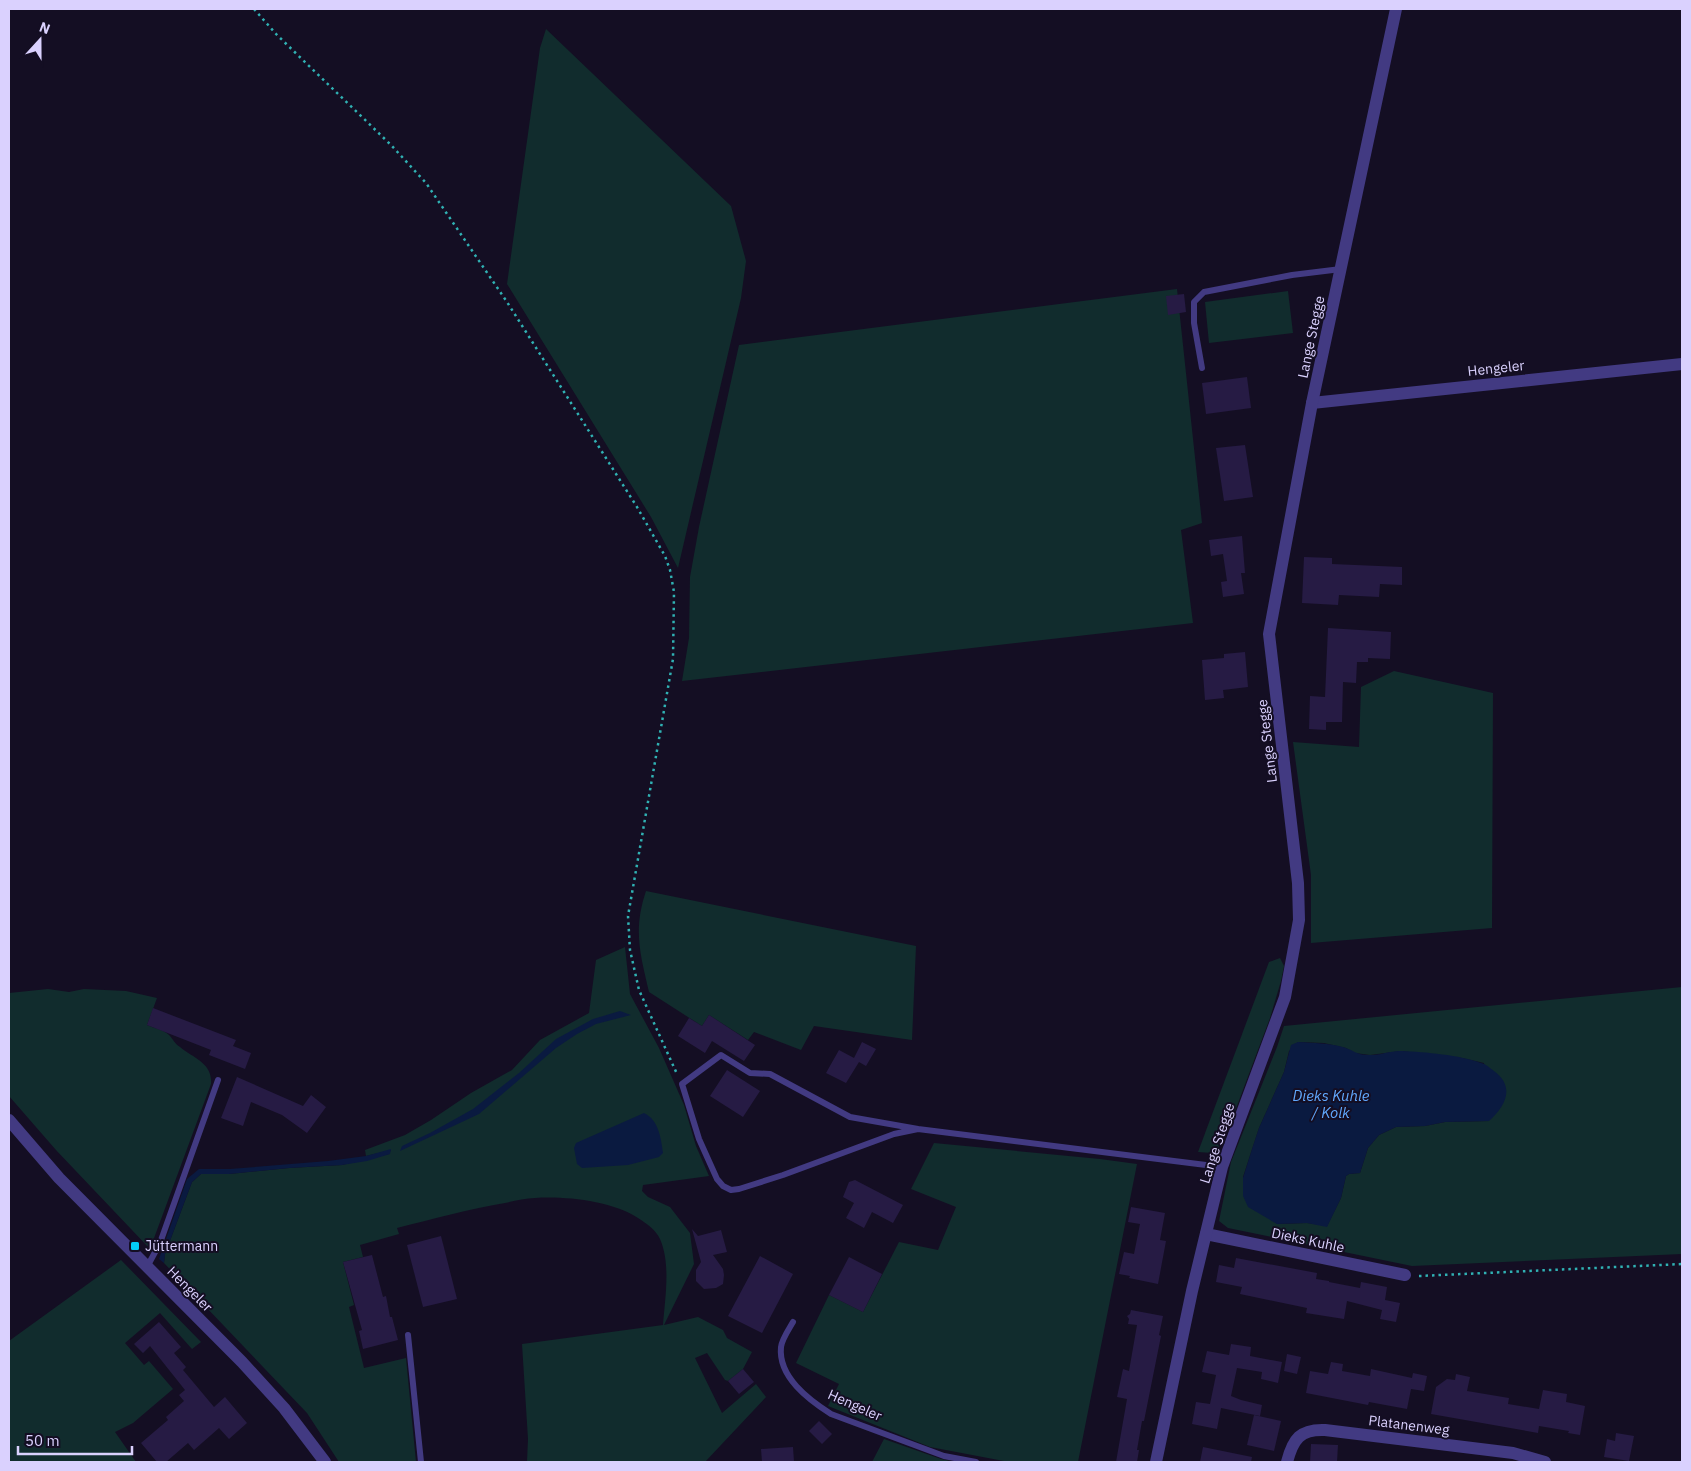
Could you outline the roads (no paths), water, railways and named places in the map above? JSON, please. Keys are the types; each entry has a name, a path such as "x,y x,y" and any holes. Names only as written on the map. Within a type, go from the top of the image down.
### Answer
{"street":[{"name":"Lange Stegge","path":"1156,1462 1222,1167 1285,997 1299,920 1298,883 1269,634 1312,403 1396,9"},
{"name":"Hengeler","path":"1312,403 1682,364"},
{"name":"Hengeler","path":"9,1120 59,1178 242,1362 284,1408 325,1462"},
{"name":"Dieks Kuhle","path":"1206,1234 1405,1275"},
{"name":"Platanenweg","path":"1288,1462 1295,1440 1310,1429 1513,1454 1545,1462"}],"lane":[{"path":"1202,368 1194,323 1194,302 1204,292 1292,275 1341,269"},
{"path":"918,1129 894,1134 783,1175 731,1190 723,1186 717,1179 702,1147 682,1084 721,1055 750,1073 770,1074 850,1116 918,1129 1222,1167"},
{"path":"147,1267 160,1243 218,1080"},
{"name":"Hengeler","path":"792,1322 781,1346 783,1366 806,1396 819,1407 831,1414 944,1456 976,1462"},
{"path":"408,1335 421,1462"}],"water":[{"path":"620,1011 631,1015 596,1024 577,1034 556,1048 479,1114 400,1151 402,1146 473,1109 519,1073 556,1039 593,1019"},
{"name":"Dieks Kuhle / Kolk","path":"1298,1042 1338,1046 1364,1055 1402,1051 1442,1054 1473,1060 1486,1065 1501,1077 1505,1084 1506,1097 1500,1110 1489,1121 1445,1122 1425,1126 1396,1127 1379,1135 1368,1148 1360,1173 1346,1176 1341,1198 1327,1227 1307,1223 1277,1224 1248,1207 1243,1196 1243,1178 1259,1128 1284,1072 1291,1045"},
{"path":"644,1113 653,1120 658,1130 663,1153 659,1157 628,1165 582,1168 577,1164 574,1148 576,1143"},
{"path":"391,1149 390,1154 367,1161 342,1165 229,1174 201,1174 192,1182 165,1254 164,1263 159,1259 187,1179 199,1169 230,1169 328,1161 366,1156"}],"place":[{"name":"Jüttermann","path":"135,1246"}]}
